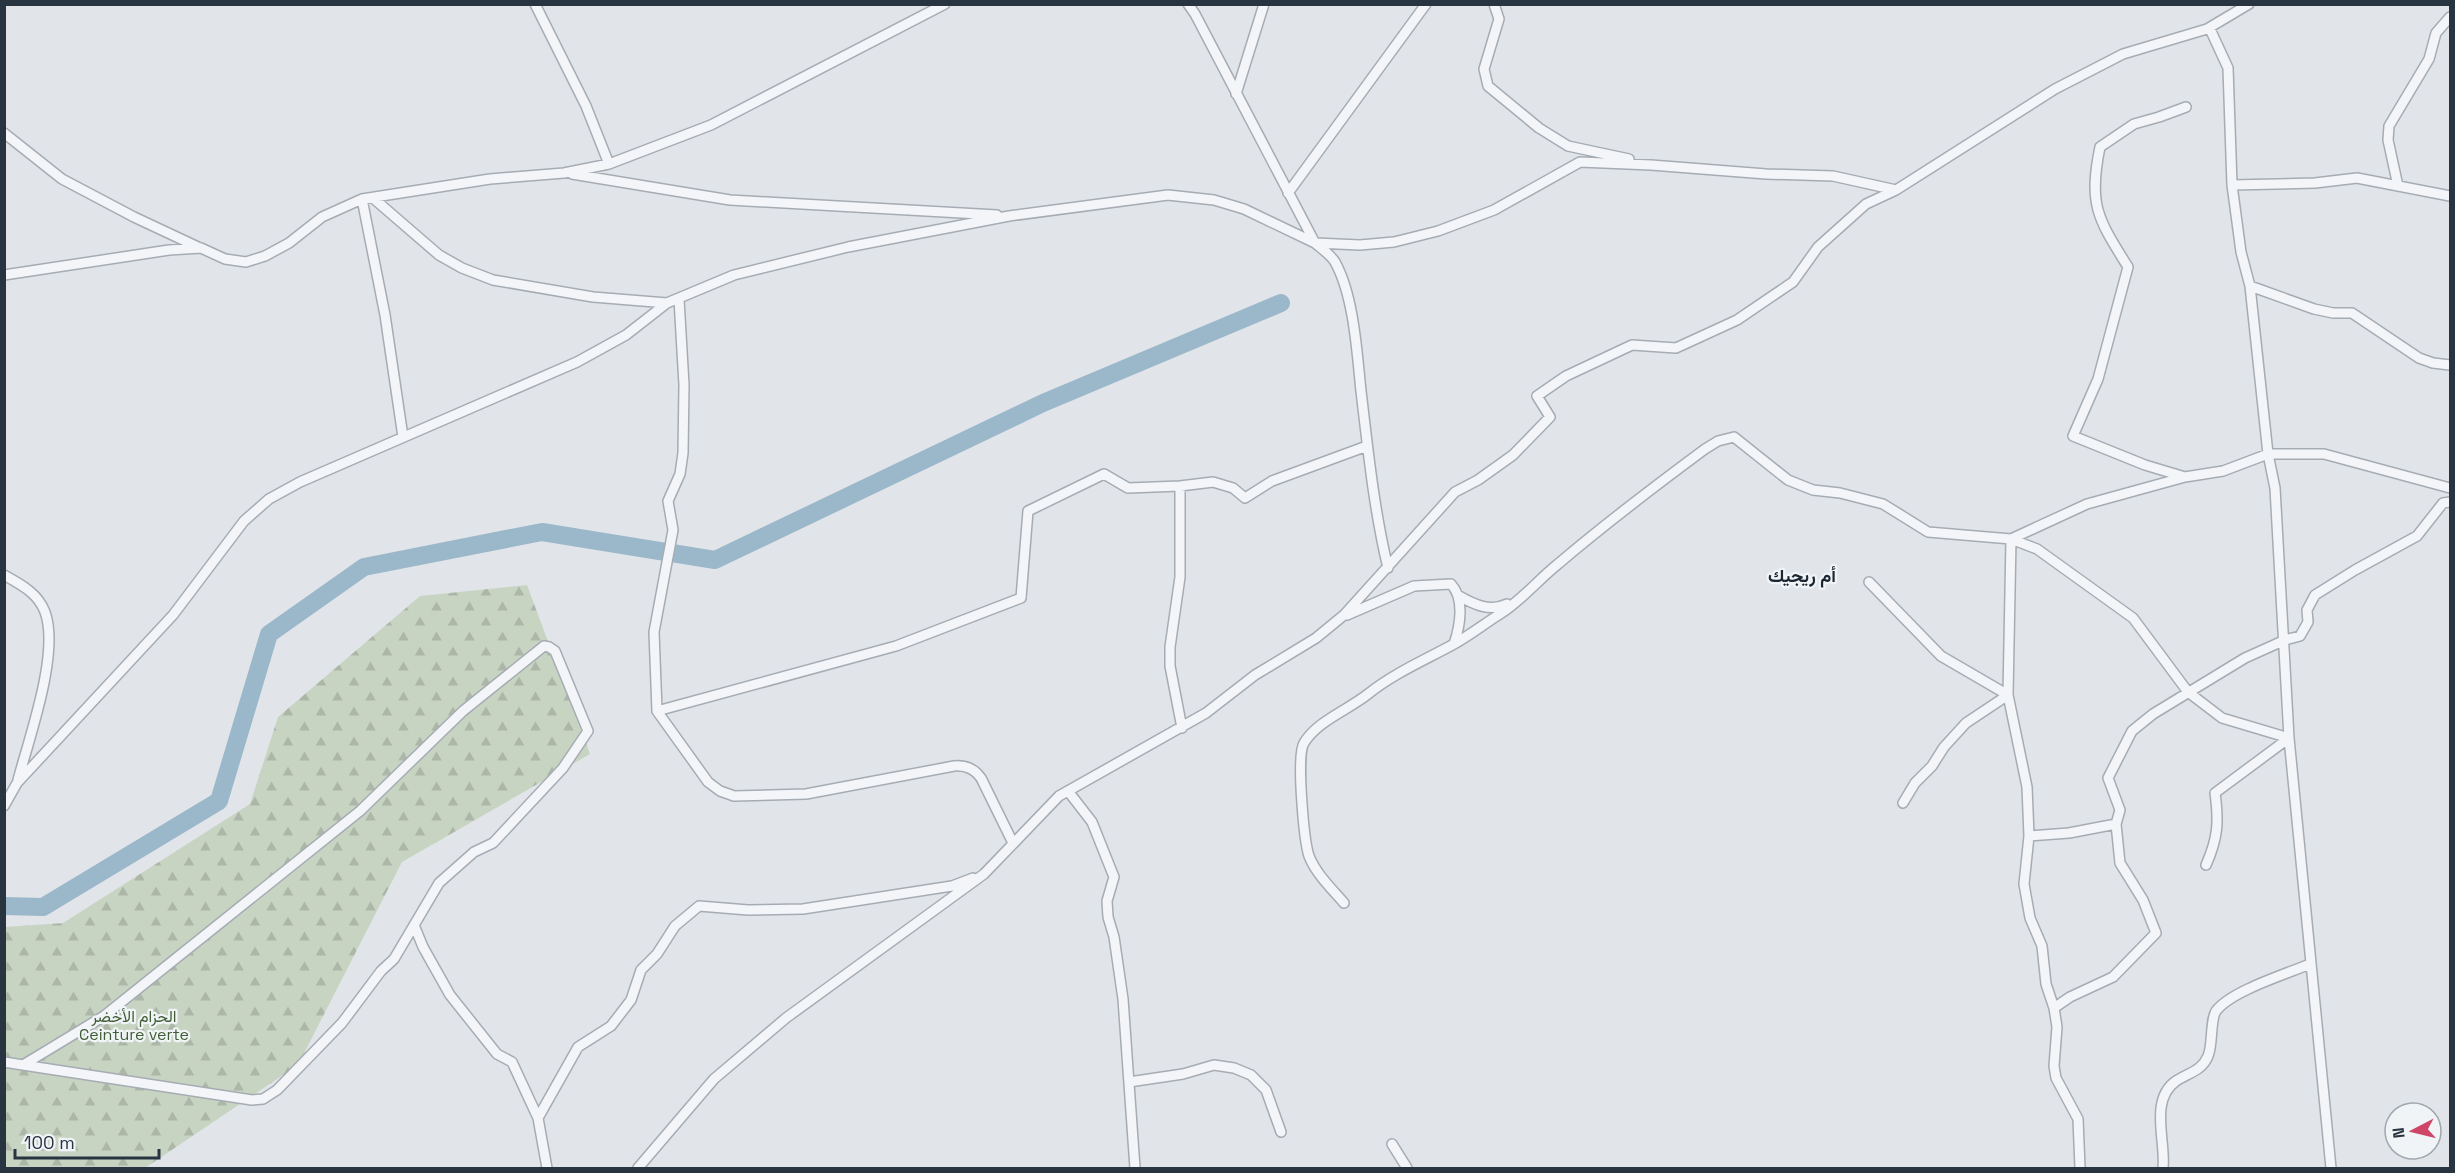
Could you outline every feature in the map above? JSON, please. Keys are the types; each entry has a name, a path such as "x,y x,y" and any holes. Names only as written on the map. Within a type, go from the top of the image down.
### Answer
{"street":[{"path":"535,4 585,106 609,164"},
{"path":"917,17 932,4"},
{"path":"4,133 62,178 134,217 225,259 246,262 266,256 289,243 322,217 362,199 490,180 564,173 609,164 711,125 945,4"},
{"path":"1188,4 1315,243"},
{"path":"1236,94 1264,4"},
{"path":"1288,193 1426,4"},
{"path":"1494,4 1499,19 1484,69 1488,86 1539,128 1568,146 1651,165"},
{"path":"638,1168 714,1079 786,1018 984,874 1059,795 1206,714 1255,675 1316,638 1344,615 1455,492 1478,480 1513,455 1550,417 1537,396 1566,376 1632,345 1676,348 1737,320 1793,282 1818,247 1866,204 1896,190 2055,89 2123,54 2207,29 2249,4"},
{"path":"2398,186 2388,140 2389,126 2429,59 2436,33 2451,17"},
{"path":"2207,29 2210,29 2228,68 2232,185 2241,252 2250,286 2268,454 2275,488 2289,738 2331,1168"},
{"path":"2185,477 2145,465 2073,436 2098,379 2128,267 2103,227 2094,195 2100,147 2134,124 2186,107"},
{"path":"1315,243 1360,245 1394,242 1438,231 1494,210 1580,162 1833,176 1896,190"},
{"path":"564,173 730,200 1009,216"},
{"path":"2232,185 2315,183 2357,178 2451,196"},
{"path":"4,806 17,783 173,615 244,521 268,499 300,482 577,362 626,335 667,303 734,275 848,247 1009,216 1168,195 1214,200 1234,206 1315,243 1334,260 1342,279 1355,334 1367,446 1380,537 1388,568"},
{"path":"373,198 439,255 462,268 483,276 593,297 667,303"},
{"path":"362,199 386,315 403,437"},
{"path":"4,275 169,250 201,248"},
{"path":"2250,286 2314,309 2333,313 2352,313 2419,358 2433,363 2451,365"},
{"path":"679,299 684,385 683,453 680,474 668,501 673,530 654,632 657,711 708,782 720,791 734,795 806,794 954,766 966,767 981,778 1013,843"},
{"path":"1344,903 1318,873 1306,842 1301,778 1302,745 1318,726 1352,707 1385,680 1454,644 1527,595 1556,565 1679,468 1718,441 1734,437 1788,480 1813,490 1840,493 1883,504 1928,532 2011,539 2037,549 2133,618 2188,692 2222,718 2289,738"},
{"path":"657,711 896,646 1021,598 1028,511 1104,474 1128,488 1213,482 1233,488 1245,498 1272,481 1367,446"},
{"path":"2011,539 2087,504 2185,477 2223,471 2268,454 2324,454 2451,488"},
{"path":"1180,486 1180,578 1170,646 1170,666 1182,728"},
{"path":"2054,1008 2113,977 2156,933 2144,900 2120,863 2116,824 2120,810 2108,778 2132,731 2188,692 2245,658 2284,640 2300,636 2308,622 2307,610 2315,595 2417,536 2443,503 2451,502"},
{"path":"2011,539 2008,695 2027,788 2029,836 2024,884 2030,918 2042,946 2046,984 2054,1008 2057,1027 2054,1066 2056,1078 2078,1119 2080,1168"},
{"path":"4,574 30,590 44,610 49,631 42,690 17,783"},
{"path":"1869,582 1941,656 2008,695"},
{"path":"1344,615 1414,586 1451,584 1459,596 1484,608 1496,608 1527,595"},
{"path":"1454,644 1460,615 1459,596"},
{"path":"4,1062 244,1099 264,1099 277,1090 342,1023 381,971 394,959 439,883 474,852 493,843 563,768 588,730 555,651 544,646 463,711 360,811 104,1016 24,1065"},
{"path":"1903,803 1915,783 1932,766 1944,747 1966,723 2008,695"},
{"path":"2206,865 2216,844 2219,818 2215,793 2289,738"},
{"path":"1068,791 1092,822 1114,877 1107,901 1108,918 1114,937 1123,999 1135,1168"},
{"path":"2029,836 2069,833 2116,824"},
{"path":"538,1118 578,1047 611,1026 631,1000 640,970 657,954 675,926 699,906 748,910 803,909 952,886 984,874"},
{"path":"414,925 435,971 450,994 497,1054 512,1062 538,1118 547,1168"},
{"path":"2163,1168 2163,1098 2174,1082 2202,1067 2209,1055 2215,1013 2232,997 2310,964"},
{"path":"1129,1082 1183,1074 1214,1065 1234,1068 1251,1075 1266,1090 1281,1132"},
{"path":"1392,1144 1407,1168"}],"green space":[{"name":"الحزام الأخضر Ceinture verte","path":"527,585 590,754 402,862 298,1065 145,1168 5,1168 5,927 63,923 250,804 278,717 420,596"}],"waterway":[{"path":"4,906 43,907 219,801 269,634 364,567 542,532 715,560 1043,403 1281,303"}],"district":[{"name":"أم ريجيك","path":"1802,575"}]}
